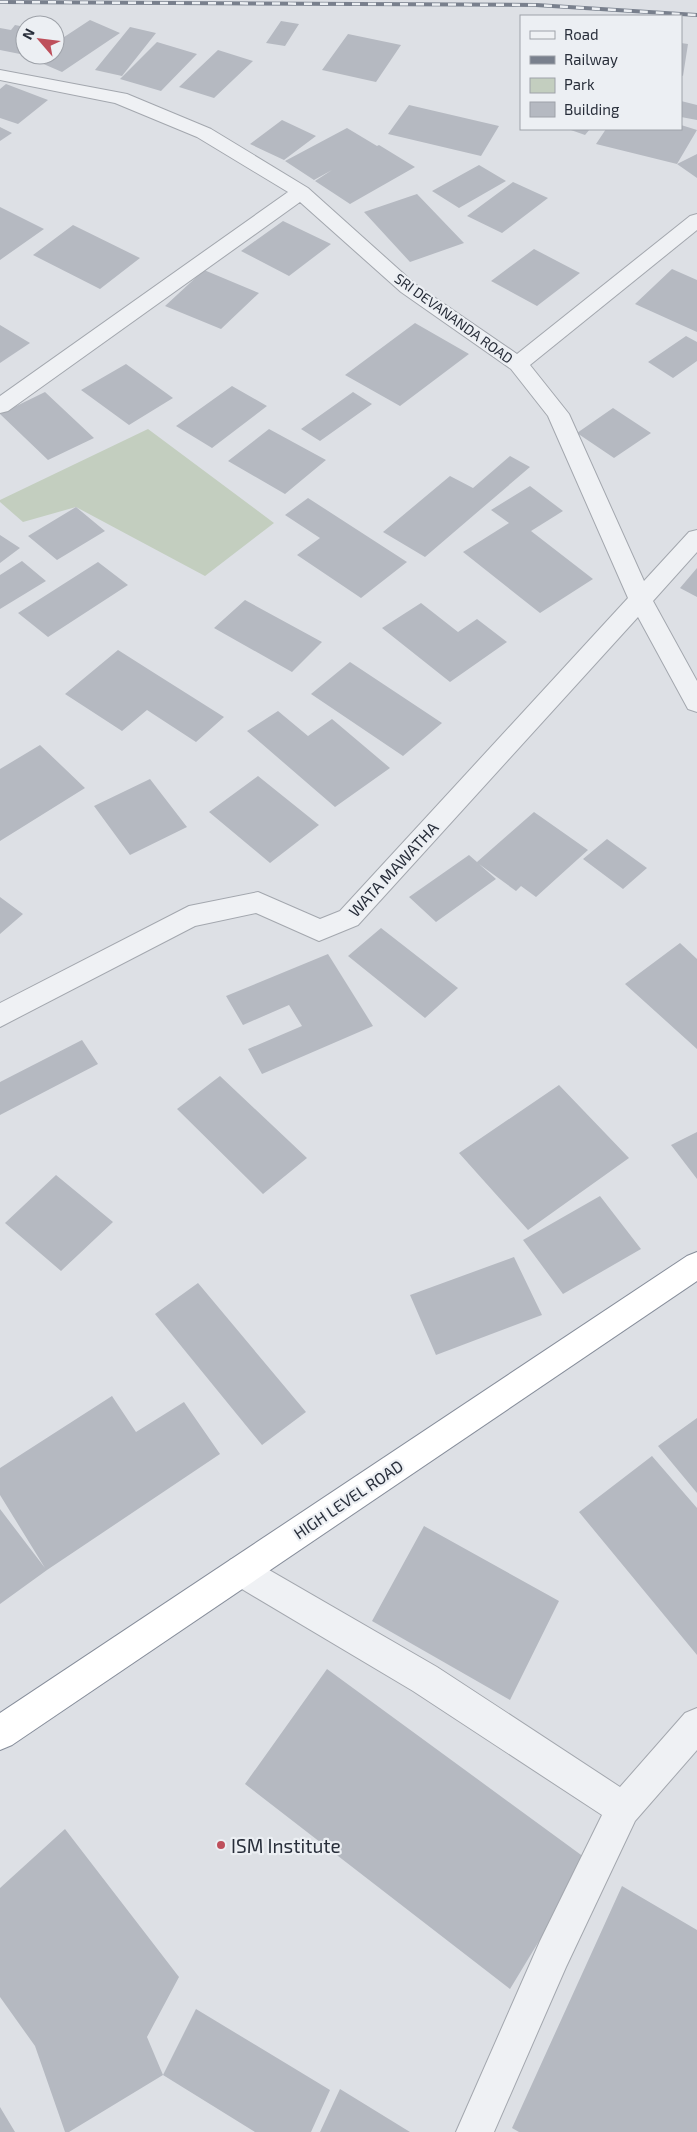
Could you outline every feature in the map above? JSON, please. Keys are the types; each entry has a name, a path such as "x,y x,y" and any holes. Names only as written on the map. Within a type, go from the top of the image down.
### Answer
{"highway":[{"name":"HIGH LEVEL ROAD","path":"0,1732 697,1265"}],"street":[{"name":"SRI DEVANANDA ROAD","path":"0,76 120,98 204,133 301,192 408,288 518,364 558,414 641,601 697,703"},
{"path":"0,406 301,192"},
{"path":"518,364 697,220"},
{"name":"WATA MAWATHA","path":"0,1016 189,917 258,902 319,930 349,918 697,538"},
{"path":"241,1571 425,1679 623,1809"},
{"path":"475,2132 553,1954 623,1809 697,1725"}],"green space":[{"path":"148,429 274,523 205,576 76,507 23,522 0,502 0,500"}],"building":[{"path":"90,20 120,33 62,72 46,65 65,65 65,36"},
{"path":"281,21 299,24 285,46 266,43"},
{"path":"15,25 15,53 0,50 0,28 11,30"},
{"path":"130,27 156,33 122,76 95,70"},
{"path":"348,34 401,45 376,82 322,70"},
{"path":"157,42 197,54 161,91 120,79"},
{"path":"682,43 688,44 682,76"},
{"path":"218,50 253,61 214,98 179,87"},
{"path":"6,84 48,100 18,124 0,118 0,89"},
{"path":"682,101 697,105 697,120 682,117"},
{"path":"409,105 499,126 481,156 388,134"},
{"path":"282,120 316,136 284,160 250,144"},
{"path":"682,125 697,130 677,164 596,144 605,130 682,130"},
{"path":"0,127 12,133 0,141"},
{"path":"347,128 415,167 350,204 315,181 332,170 314,180 285,161"},
{"path":"571,130 589,130 585,135"},
{"path":"697,154 697,178 677,164"},
{"path":"479,165 506,181 459,208 432,191"},
{"path":"513,182 548,198 502,233 467,216"},
{"path":"417,194 464,243 410,262 364,212"},
{"path":"0,207 44,229 0,260"},
{"path":"283,221 331,244 289,276 241,251"},
{"path":"73,225 140,258 100,289 33,255"},
{"path":"534,249 580,273 537,306 491,281"},
{"path":"672,269 697,280 697,332 635,304"},
{"path":"204,270 259,293 221,329 165,306"},
{"path":"415,323 469,354 400,406 345,375"},
{"path":"0,325 30,343 0,363"},
{"path":"686,336 697,342 697,361 673,378 648,362"},
{"path":"126,364 173,398 129,425 81,390"},
{"path":"232,386 267,406 212,448 176,426"},
{"path":"45,392 94,438 48,460 0,414"},
{"path":"353,392 372,404 320,441 301,429"},
{"path":"613,408 651,433 614,458 577,433"},
{"path":"269,429 326,460 285,494 228,461"},
{"path":"510,456 530,467 425,557 383,532 450,476 473,488"},
{"path":"530,486 563,511 531,531 593,579 540,613 463,552 509,523 491,510"},
{"path":"308,498 407,562 361,598 297,555 320,538 285,515"},
{"path":"76,507 105,531 57,560 28,536"},
{"path":"0,535 20,548 0,563"},
{"path":"22,561 46,581 0,609 0,575"},
{"path":"98,562 128,585 48,637 18,613"},
{"path":"697,568 697,597 680,588"},
{"path":"245,600 322,642 292,672 214,628"},
{"path":"421,603 458,632 477,619 507,642 450,682 382,628"},
{"path":"118,650 224,717 196,742 147,710 122,731 65,694"},
{"path":"350,662 442,723 403,756 311,694"},
{"path":"278,711 308,736 332,719 390,768 335,807 247,731"},
{"path":"40,745 85,788 0,841 0,769"},
{"path":"258,776 319,825 270,863 209,812"},
{"path":"150,779 187,827 130,855 94,806"},
{"path":"534,812 588,850 536,897 521,886 516,891 479,864 496,879 436,922 409,897 469,855 477,862"},
{"path":"607,839 647,868 623,889 583,859"},
{"path":"0,897 23,914 0,934"},
{"path":"381,928 458,988 425,1018 348,956"},
{"path":"680,943 697,959 697,1049 625,984"},
{"path":"328,954 373,1026 262,1074 248,1049 302,1026 289,1005 243,1025 226,996"},
{"path":"82,1040 98,1064 0,1115 0,1082"},
{"path":"220,1076 307,1158 263,1194 177,1109"},
{"path":"559,1085 629,1158 528,1230 459,1153"},
{"path":"697,1132 697,1179 671,1145"},
{"path":"56,1175 113,1222 61,1271 5,1223"},
{"path":"600,1196 641,1249 563,1294 523,1240"},
{"path":"514,1257 542,1315 436,1355 410,1295"},
{"path":"198,1283 306,1412 262,1445 155,1314"},
{"path":"112,1396 136,1432 184,1402 220,1454 47,1570 0,1604 0,1509 45,1568 0,1495 0,1468"},
{"path":"697,1418 697,1493 658,1446"},
{"path":"652,1456 697,1508 697,1655 579,1512"},
{"path":"424,1526 559,1601 510,1700 372,1621"},
{"path":"327,1669 588,1860 510,1989 245,1784"},
{"path":"65,1829 179,1977 147,2037 163,2075 69,2132 65,2132 35,2046 0,1997 0,1888"},
{"path":"622,1886 697,1930 697,2132 519,2132 512,2128"},
{"path":"196,2009 330,2090 311,2132 255,2132 163,2075"},
{"path":"340,2089 410,2132 320,2132"},
{"path":"0,2107 15,2132 0,2132"}],"railway":[{"path":"0,2 536,5 697,15"}],"place":[{"name":"ISM Institute","path":"221,1845"}]}
